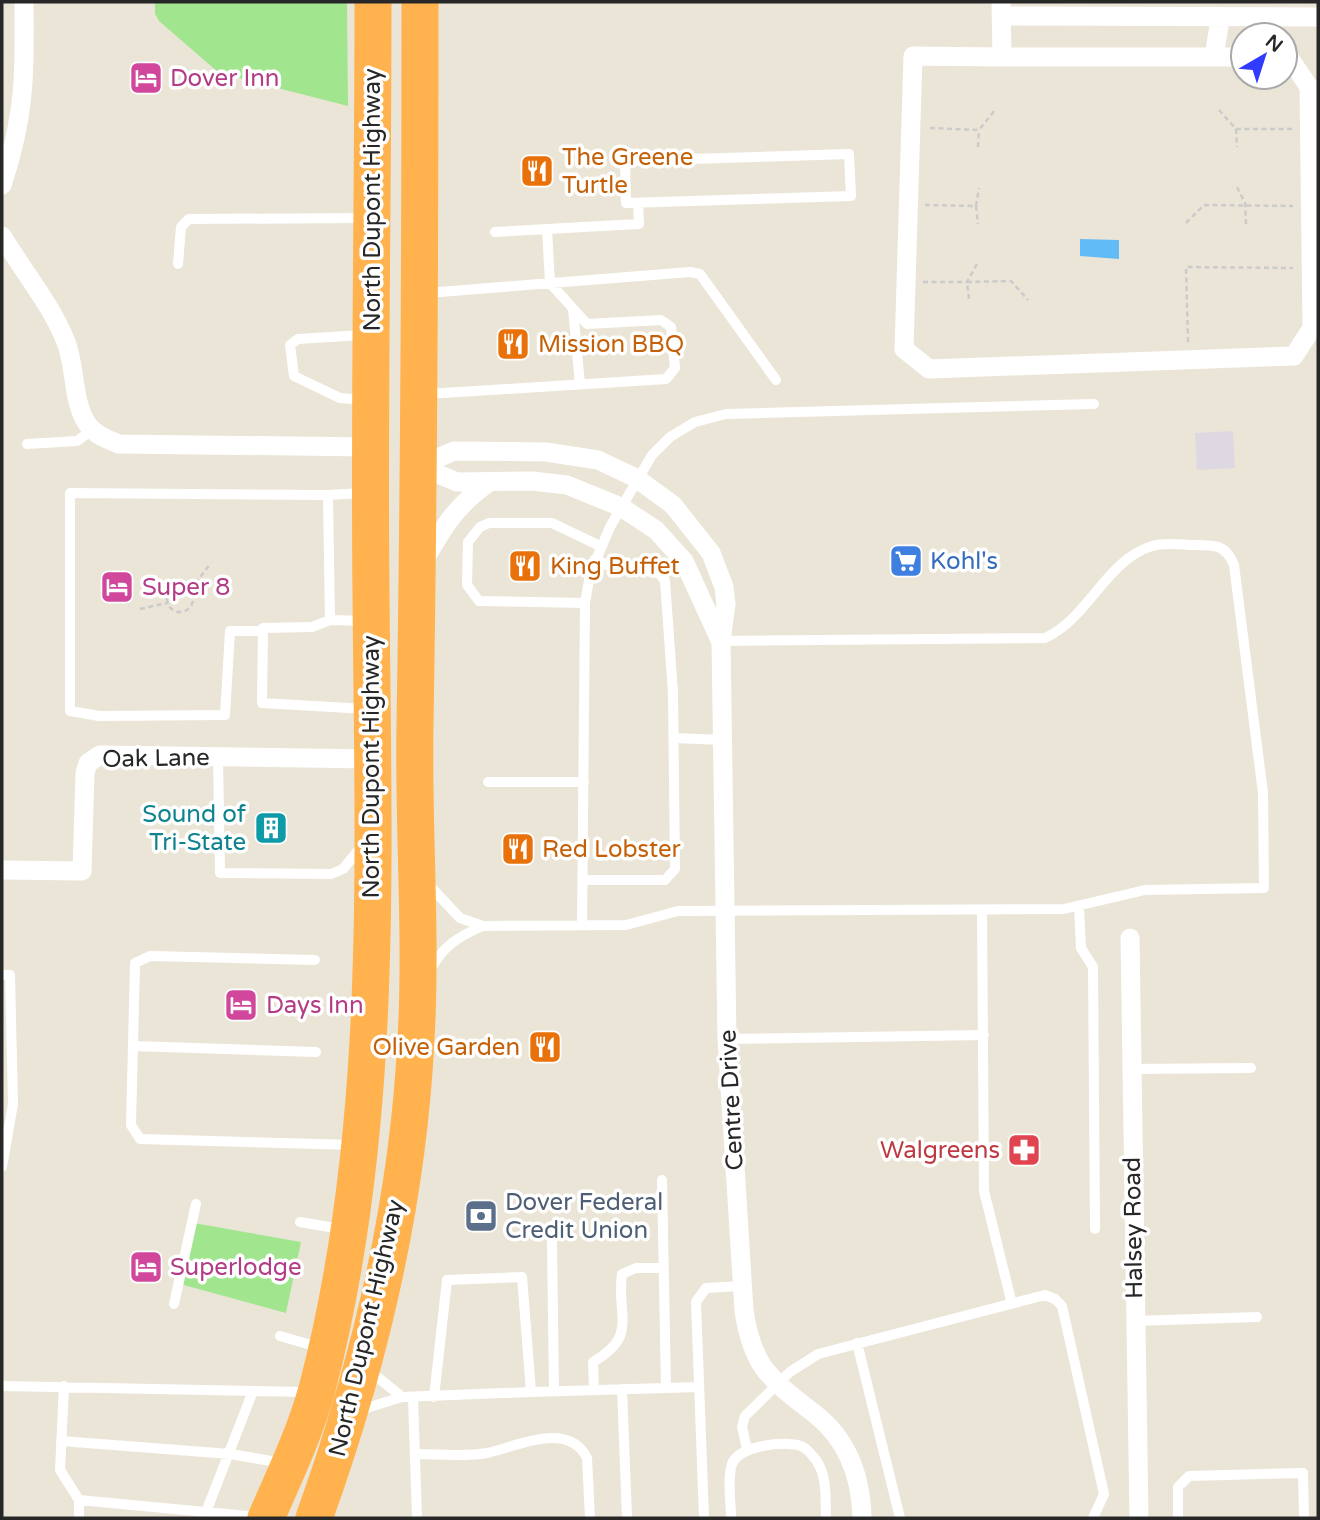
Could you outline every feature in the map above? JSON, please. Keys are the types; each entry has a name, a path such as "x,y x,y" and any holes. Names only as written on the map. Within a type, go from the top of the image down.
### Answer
{"highway":[{"name":"North Dupont Highway","path":"266,1518 290,1464 316,1392 326,1349 348,1230 372,1004 370,396 373,2"},
{"name":"North Dupont Highway","path":"314,1518 349,1413 388,1254 404,1158 416,1038 419,2"},
{"path":"370,396 391,442 404,456 419,466"},
{"path":"370,447 382,459 393,479 417,575"},
{"path":"372,759 387,782 392,902 404,911 417,912"}],"street":[{"path":"2,185 18,136 22,110 24,2"},
{"path":"1002,57 1001,9 1220,20 1318,18"},
{"path":"1214,56 1220,20"},
{"path":"1229,57 913,56 904,349 929,369 1294,355 1312,328 1309,86 1299,72"},
{"path":"2,236 66,342 82,414 92,430 119,444 370,447"},
{"name":"Centre Drive","path":"419,466 454,452 546,452 597,460 636,478 673,505 711,554 724,587 726,604 721,641 723,911 727,1039 742,1286 752,1347 777,1384 817,1415 846,1451 856,1473 862,1518"},
{"name":"Centre Drive","path":"419,466 457,482 532,481 567,485 621,507 656,530 684,561 721,641"},
{"path":"417,575 453,512 466,498 490,482"},
{"name":"Oak Lane","path":"2,870 82,870 85,773 93,758 100,755 372,759"},
{"name":"Halsey Road","path":"1130,938 1139,1518"}],"lane":[{"path":"849,154 851,196 638,203 626,203 625,161 849,154"},
{"path":"495,232 639,224 638,203"},
{"path":"178,264 181,227 189,219 372,218"},
{"path":"419,394 666,379 675,368 671,327 661,320 587,324 550,283 547,229"},
{"path":"419,294 690,272 699,274 776,380"},
{"path":"573,308 580,384"},
{"path":"370,396 340,398 294,376 289,345 298,339 371,335"},
{"path":"582,925 585,603 600,546 636,478 670,437 695,422 710,417 1094,404"},
{"path":"27,444 77,441 92,430"},
{"path":"263,631 230,631 225,715 99,716 70,711 70,493 370,493"},
{"path":"328,495 331,620"},
{"path":"585,603 479,601 467,585 468,542 480,527 489,523 541,522 566,527 600,546"},
{"path":"416,866 447,907 460,918 483,926 626,925 678,911 1079,907 1145,890 1264,888 1263,793 1234,565 1228,552 1218,545 1159,545 1144,550 1123,564 1065,626 1045,638 721,641"},
{"path":"584,880 665,880 675,869 674,738 665,581 660,574 652,571 614,570 595,559"},
{"path":"371,621 331,620 312,627 263,628 262,703 372,709"},
{"path":"674,738 723,740"},
{"path":"218,757 220,873 331,874 352,860 372,831"},
{"path":"488,782 584,782"},
{"path":"1079,907 1081,948 1093,967 1095,1229"},
{"path":"982,910 984,1191 1012,1304"},
{"path":"417,997 447,946 460,935 483,926"},
{"path":"316,960 150,956 135,963 131,1125 140,1139 358,1146"},
{"path":"2,1167 13,1104 6,975"},
{"path":"727,1039 984,1035"},
{"path":"133,1046 316,1052"},
{"path":"1130,1069 1251,1068"},
{"path":"662,1180 666,1388"},
{"path":"174,1304 196,1204"},
{"path":"300,1222 348,1230"},
{"path":"552,1242 554,1391"},
{"path":"594,1390 593,1362 612,1351 619,1342 623,1322 622,1273 636,1268 664,1268"},
{"path":"433,1397 447,1280 522,1277 531,1392"},
{"path":"704,1518 696,1302 699,1294 716,1285 742,1286"},
{"path":"747,1449 742,1427 745,1416 803,1361 857,1343 1045,1296 1062,1306 1104,1494 1093,1518"},
{"path":"1135,1321 1257,1317"},
{"path":"280,1336 326,1349"},
{"path":"857,1343 901,1518"},
{"path":"361,1365 408,1397 415,1454 417,1518"},
{"path":"2,1385 316,1392"},
{"path":"64,1386 60,1470 79,1500 79,1518"},
{"path":"349,1413 408,1397 699,1387"},
{"path":"622,1389 627,1518"},
{"path":"206,1512 253,1391"},
{"path":"415,1454 486,1453 525,1440 565,1439 583,1450 587,1458 590,1518"},
{"path":"61,1441 230,1454 290,1464"},
{"path":"731,1518 732,1465 737,1455 747,1449 798,1444 806,1448 817,1462 825,1480 826,1518"},
{"path":"1178,1518 1178,1487 1189,1476 1303,1473 1304,1518"},
{"path":"79,1500 266,1518"}],"path":[{"path":"978,147 979,130 995,110"},
{"path":"1219,110 1236,129 1237,147"},
{"path":"909,125 979,130"},
{"path":"1236,129 1310,130"},
{"path":"1237,187 1245,207 1246,225"},
{"path":"978,224 976,206 979,188"},
{"path":"907,204 976,206"},
{"path":"1186,223 1204,205 1311,206"},
{"path":"969,299 967,282 977,264"},
{"path":"1189,359 1186,267 1311,268"},
{"path":"906,282 1011,281 1028,300"},
{"path":"190,590 211,563"},
{"path":"174,586 183,586 190,590 193,600 184,611 175,611 167,603 168,593 174,586"},
{"path":"140,609 167,603"}],"shaded area":[{"path":"1233,431 1235,468 1197,470 1195,433"}],"green space":[{"path":"155,2 347,2 348,106 219,73 159,21 155,14"},
{"path":"194,1223 301,1242 286,1313 180,1284"}],"water":[{"path":"1080,239 1119,240 1119,259 1080,256"}],"place":[{"name":"Dover Inn","path":"146,78"},
{"name":"The Greene Turtle","path":"537,171"},
{"name":"Mission BBQ","path":"513,344"},
{"name":"Kohl's","path":"906,561"},
{"name":"King Buffet","path":"525,566"},
{"name":"Super 8","path":"117,587"},
{"name":"Sound of Tri-State","path":"271,828"},
{"name":"Red Lobster","path":"518,849"},
{"name":"Days Inn","path":"241,1005"},
{"name":"Olive Garden","path":"545,1047"},
{"name":"Walgreens","path":"1024,1150"},
{"name":"Dover Federal Credit Union","path":"481,1216"},
{"name":"Superlodge","path":"146,1267"}]}
